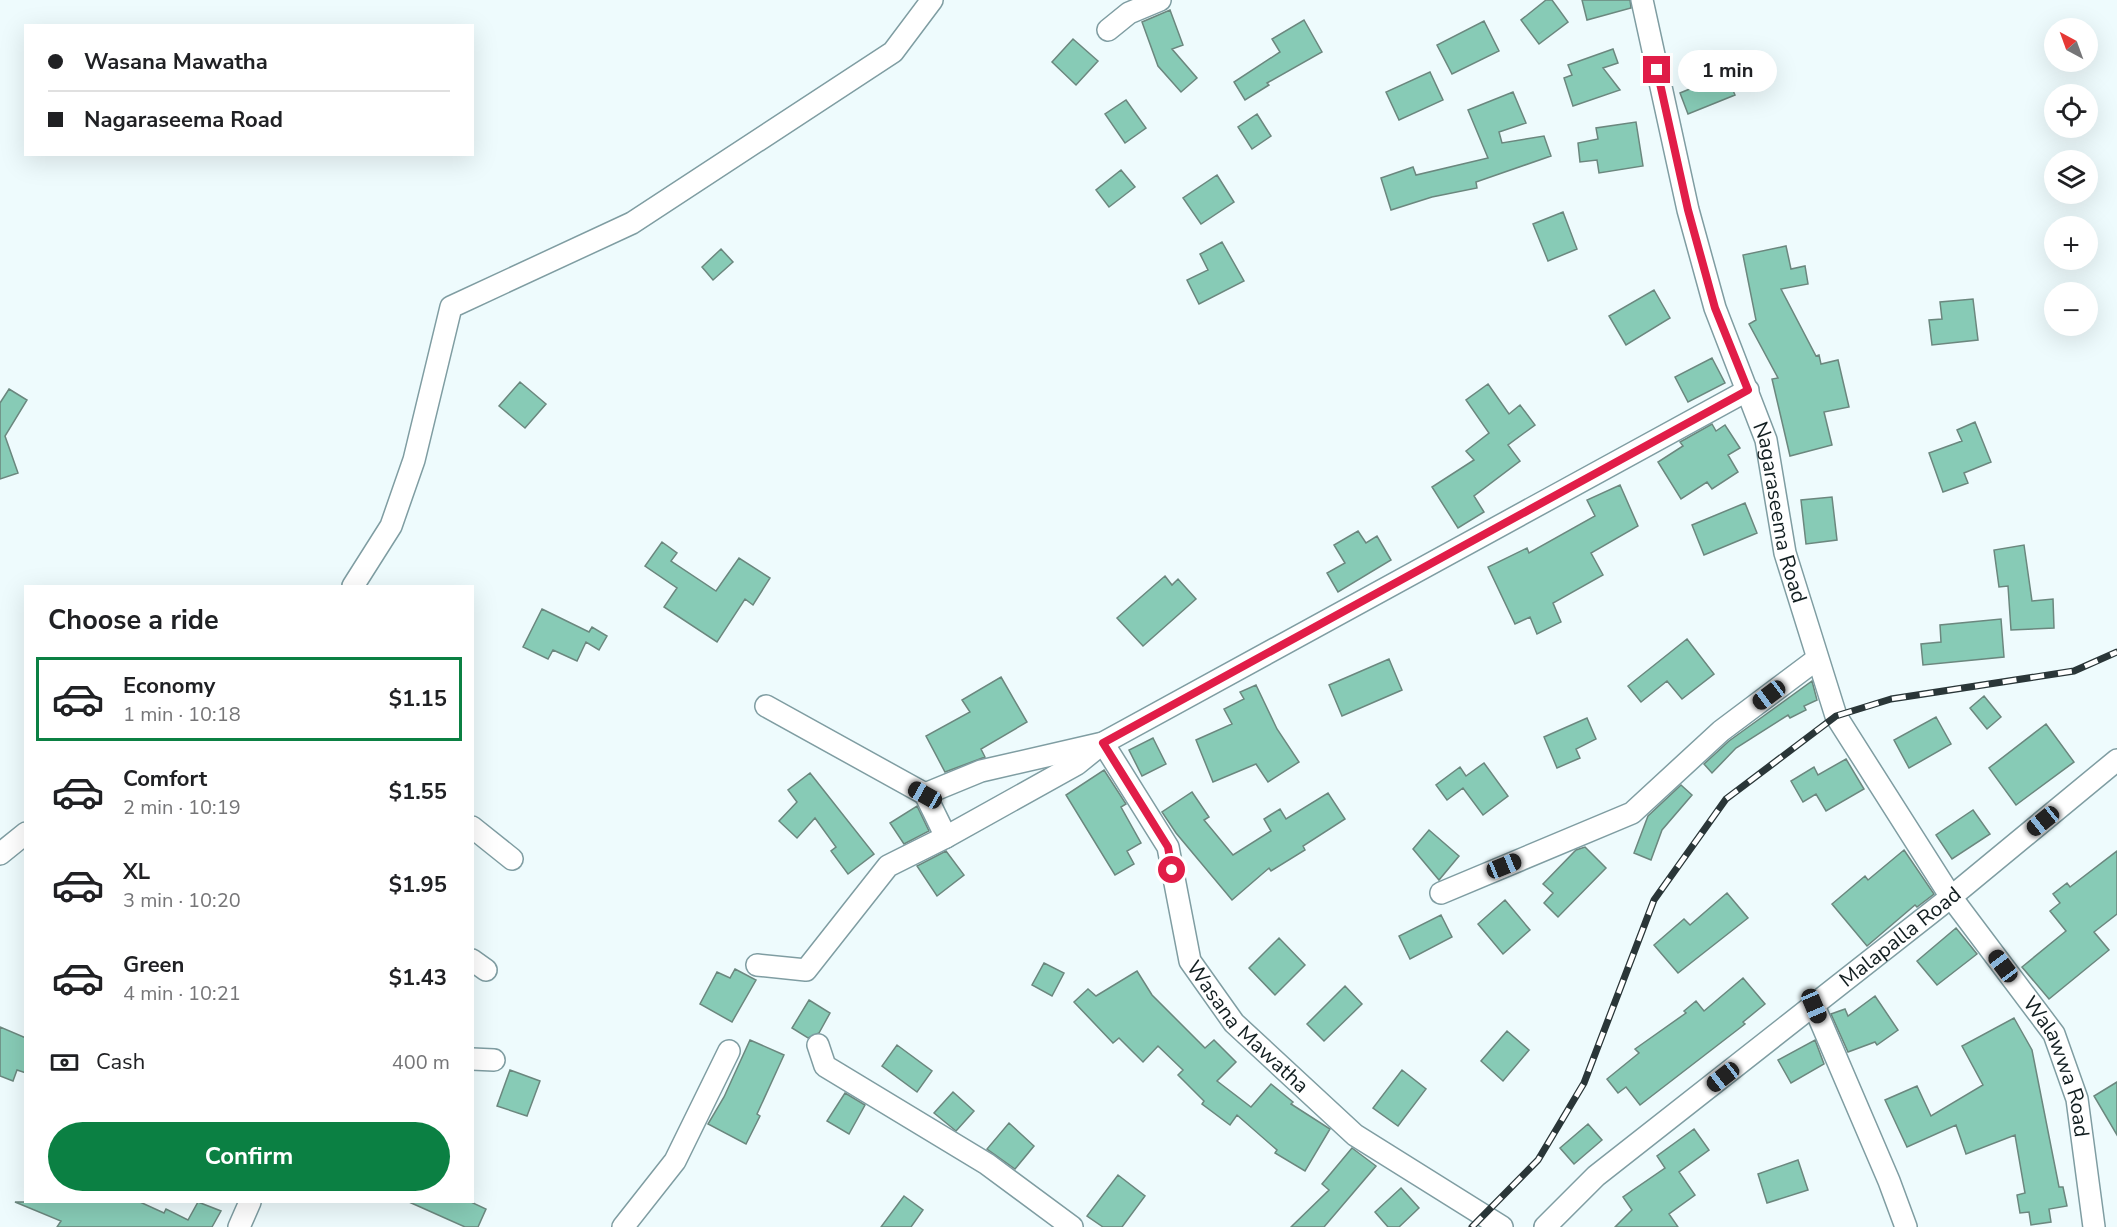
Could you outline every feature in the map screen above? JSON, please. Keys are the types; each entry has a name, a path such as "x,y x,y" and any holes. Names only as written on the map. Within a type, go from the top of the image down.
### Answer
{"street":[{"path":"354,585 391,526 414,460 451,307 632,223 893,52 932,0"},
{"path":"1108,30 1129,13 1160,0"},
{"name":"Nagaraseema Road","path":"1642,0 1688,210 1715,308 1766,440 1785,553 1836,716 1951,897"},
{"path":"758,965 806,970 888,866 946,837 1077,764 1103,743 1748,390"},
{"path":"1441,893 1632,813 1721,731 1817,659"},
{"path":"765,706 925,795 946,837"},
{"path":"925,795 981,771 1103,743"},
{"name":"Wasana Mawatha","path":"1103,743 1168,847 1190,961 1234,1023 1355,1135 1502,1227"},
{"name":"Malapalla Road","path":"1545,1227 1596,1176 1951,897 2117,760"},
{"path":"474,829 512,859"},
{"path":"0,854 24,834"},
{"name":"Walawwa Road","path":"1951,897 2054,1034 2077,1099 2094,1227"},
{"path":"1814,1006 1889,1181 1906,1227"},
{"path":"818,1045 825,1066 987,1164 1072,1227"},
{"path":"623,1227 675,1161 729,1051"},
{"path":"474,1059 494,1060"},
{"path":"239,1227 250,1203"}],"building":[{"path":"1546,0 1552,0 1568,22 1539,44 1521,20"},
{"path":"1582,0 1630,0 1631,8 1587,20"},
{"path":"1170,10 1183,45 1172,49 1197,78 1181,92 1158,66 1142,22"},
{"path":"1304,20 1322,52 1267,83 1269,85 1245,100 1234,82 1280,52 1272,39"},
{"path":"1484,21 1499,51 1452,74 1437,45"},
{"path":"1073,39 1098,61 1076,85 1052,62"},
{"path":"1613,49 1618,63 1603,68 1620,90 1573,106 1564,78 1572,75 1568,65"},
{"path":"1430,72 1443,100 1399,120 1386,92"},
{"path":"1726,74 1735,95 1688,114 1680,93"},
{"path":"1513,92 1526,123 1499,132 1502,143 1544,136 1551,156 1476,182 1477,188 1432,197 1391,210 1381,178 1413,167 1416,175 1488,158 1468,110"},
{"path":"1126,100 1146,128 1125,143 1105,114"},
{"path":"1257,114 1271,136 1252,149 1238,127"},
{"path":"1636,122 1643,166 1599,173 1597,160 1580,162 1578,143 1598,139 1596,128"},
{"path":"1121,170 1135,187 1109,207 1096,190"},
{"path":"1217,175 1234,202 1201,224 1183,198"},
{"path":"1563,212 1577,249 1548,261 1533,224"},
{"path":"1222,242 1244,281 1199,304 1187,280 1208,270 1200,254"},
{"path":"1786,246 1791,269 1805,266 1808,284 1781,289 1816,356 1819,355 1821,364 1838,360 1849,407 1824,412 1832,445 1790,456 1772,379 1778,378 1749,324 1756,320 1743,255"},
{"path":"721,249 733,262 713,280 702,267"},
{"path":"1654,290 1670,318 1626,345 1609,316"},
{"path":"1973,299 1978,340 1932,345 1929,320 1942,319 1940,302"},
{"path":"1712,358 1725,383 1688,402 1675,377"},
{"path":"520,382 546,404 525,428 499,406"},
{"path":"1488,384 1509,414 1520,405 1535,425 1508,445 1520,461 1474,496 1484,512 1458,528 1432,487 1474,460 1466,451 1489,433 1466,400"},
{"path":"9,389 27,400 5,436 18,473 0,479 0,403"},
{"path":"1975,422 1991,462 1964,473 1968,483 1943,492 1929,453 1962,441 1957,430"},
{"path":"1712,424 1716,431 1725,425 1740,448 1728,455 1738,472 1712,489 1707,482 1681,499 1658,462 1683,446 1680,442"},
{"path":"1620,485 1638,526 1591,553 1603,575 1553,603 1561,622 1537,634 1530,617 1515,624 1488,567 1527,548 1529,553 1595,516 1587,500"},
{"path":"1832,497 1837,540 1806,544 1801,500"},
{"path":"1745,503 1757,533 1704,555 1692,525"},
{"path":"1358,531 1366,543 1377,536 1391,560 1338,592 1327,573 1345,563 1334,545"},
{"path":"662,542 677,553 671,561 716,591 739,558 770,578 753,605 745,599 717,642 664,607 677,588 645,566"},
{"path":"2024,545 2032,601 2053,599 2054,628 2011,630 2008,586 1999,587 1994,550"},
{"path":"1165,576 1172,585 1178,579 1196,599 1143,646 1117,618"},
{"path":"542,609 589,632 592,627 607,636 599,650 586,642 577,661 553,650 548,659 523,647"},
{"path":"2001,619 2004,657 1923,665 1921,644 1941,642 1940,625"},
{"path":"1687,639 1714,674 1682,699 1667,681 1641,702 1628,686"},
{"path":"1389,659 1402,690 1342,716 1329,685"},
{"path":"1001,677 1027,722 981,749 985,757 945,772 926,736 970,712 962,700"},
{"path":"1812,681 1817,700 1804,706 1806,710 1790,718 1788,715 1736,748 1712,773 1704,764 1729,741"},
{"path":"1256,685 1277,729 1299,762 1268,782 1256,764 1213,782 1196,740 1232,724 1224,709 1244,699 1240,692"},
{"path":"1984,696 2001,717 1987,729 1970,708"},
{"path":"1936,717 1951,744 1909,768 1894,740"},
{"path":"1587,718 1596,739 1576,749 1580,758 1557,768 1544,737"},
{"path":"2046,724 2074,762 2016,805 1989,768"},
{"path":"1153,738 1166,764 1142,776 1129,750"},
{"path":"1846,759 1864,789 1826,811 1816,794 1803,802 1791,781 1814,767 1818,775"},
{"path":"1484,763 1508,796 1483,815 1463,788 1447,800 1436,785 1460,767 1466,776"},
{"path":"1104,770 1126,804 1121,807 1141,843 1127,851 1134,864 1115,875 1066,795"},
{"path":"810,773 874,854 848,874 831,851 836,847 815,818 797,838 779,821 797,802 788,790"},
{"path":"1681,785 1692,795 1662,830 1651,860 1634,853 1648,816"},
{"path":"1192,792 1209,817 1204,820 1233,855 1271,831 1264,819 1280,809 1286,819 1328,793 1345,819 1303,846 1305,850 1271,871 1269,868 1232,900 1176,833 1162,812"},
{"path":"917,806 929,831 904,844 890,823"},
{"path":"1973,810 1990,834 1952,859 1936,835"},
{"path":"1429,830 1459,856 1439,880 1413,849"},
{"path":"1585,847 1606,868 1558,917 1544,903 1553,893 1543,884 1576,850"},
{"path":"1904,850 1934,894 1917,907 1915,905 1867,946 1832,904 1865,876 1868,880"},
{"path":"946,851 964,875 937,896 917,866"},
{"path":"2117,851 2117,914 2094,932 2109,950 2049,999 2022,967 2066,931 2050,911 2060,903 2053,894 2067,883 2070,887"},
{"path":"1727,893 1748,918 1678,973 1654,945 1684,919 1690,925"},
{"path":"1505,900 1530,930 1503,954 1478,924"},
{"path":"1441,915 1452,937 1410,959 1399,936"},
{"path":"1956,928 1977,954 1937,985 1917,961"},
{"path":"1279,938 1305,965 1275,995 1249,968"},
{"path":"1044,963 1064,973 1052,996 1032,985"},
{"path":"735,969 756,980 732,1022 700,1004 717,972 730,978"},
{"path":"1137,971 1152,995 1205,1048 1214,1040 1236,1062 1217,1081 1251,1107 1271,1084 1293,1102 1291,1104 1330,1129 1305,1171 1275,1153 1277,1150 1237,1115 1230,1125 1202,1104 1204,1101 1178,1075 1183,1070 1158,1046 1143,1062 1119,1038 1113,1043 1074,1002 1088,989 1096,996"},
{"path":"1743,978 1765,1004 1743,1022 1745,1024 1640,1105 1626,1087 1618,1093 1607,1079 1639,1053 1635,1049 1686,1013 1684,1011 1696,1001 1704,1011"},
{"path":"1345,986 1362,1004 1324,1041 1307,1024"},
{"path":"1875,996 1898,1030 1877,1045 1875,1042 1848,1052 1831,1014 1845,1009 1848,1016"},
{"path":"809,1000 830,1013 819,1033 808,1038 792,1028"},
{"path":"2014,1018 2032,1050 2059,1187 2063,1187 2067,1206 2049,1209 2051,1222 2031,1225 2029,1212 2020,1213 2017,1195 2025,1193 2015,1135 1966,1154 1956,1125 1907,1147 1885,1100 1917,1086 1931,1116 1983,1085 1962,1046"},
{"path":"0,1027 24,1037 24,1072 17,1070 13,1081 0,1076"},
{"path":"1507,1031 1529,1050 1503,1081 1481,1061"},
{"path":"750,1040 784,1055 757,1114 760,1116 746,1144 708,1124 724,1097"},
{"path":"1815,1040 1824,1064 1791,1083 1778,1060"},
{"path":"897,1045 932,1071 917,1092 882,1066"},
{"path":"510,1070 540,1081 527,1116 497,1106"},
{"path":"1402,1070 1426,1089 1398,1126 1373,1108"},
{"path":"2117,1082 2117,1135 2094,1096"},
{"path":"953,1092 974,1111 956,1131 934,1113"},
{"path":"845,1093 865,1105 849,1134 827,1121"},
{"path":"1009,1123 1034,1146 1015,1169 987,1149"},
{"path":"1588,1124 1602,1140 1574,1164 1560,1148"},
{"path":"1694,1129 1709,1150 1679,1172 1695,1195 1669,1214 1678,1227 1615,1227 1632,1210 1623,1197 1665,1168 1657,1156"},
{"path":"1352,1148 1376,1166 1324,1227 1291,1227 1329,1190 1322,1184"},
{"path":"1798,1160 1808,1190 1767,1203 1758,1174"},
{"path":"1118,1175 1145,1196 1122,1227 1103,1227 1087,1216"},
{"path":"1401,1188 1419,1208 1399,1227 1388,1227 1375,1212"},
{"path":"904,1196 923,1210 911,1227 881,1227"},
{"path":"15,1202 142,1203 164,1213 166,1209 188,1220 197,1203 221,1211 212,1227 57,1227 61,1221"},
{"path":"411,1203 473,1203 486,1209 478,1227 465,1227"}],"railway":[{"path":"1472,1227 1538,1160 1584,1083 1654,900 1726,799 1836,716 1891,699 2074,671 2117,652"}],"route":[{"path":"1172,870 1168,847 1103,743 1748,390 1715,308 1688,210 1657,70"}]}
